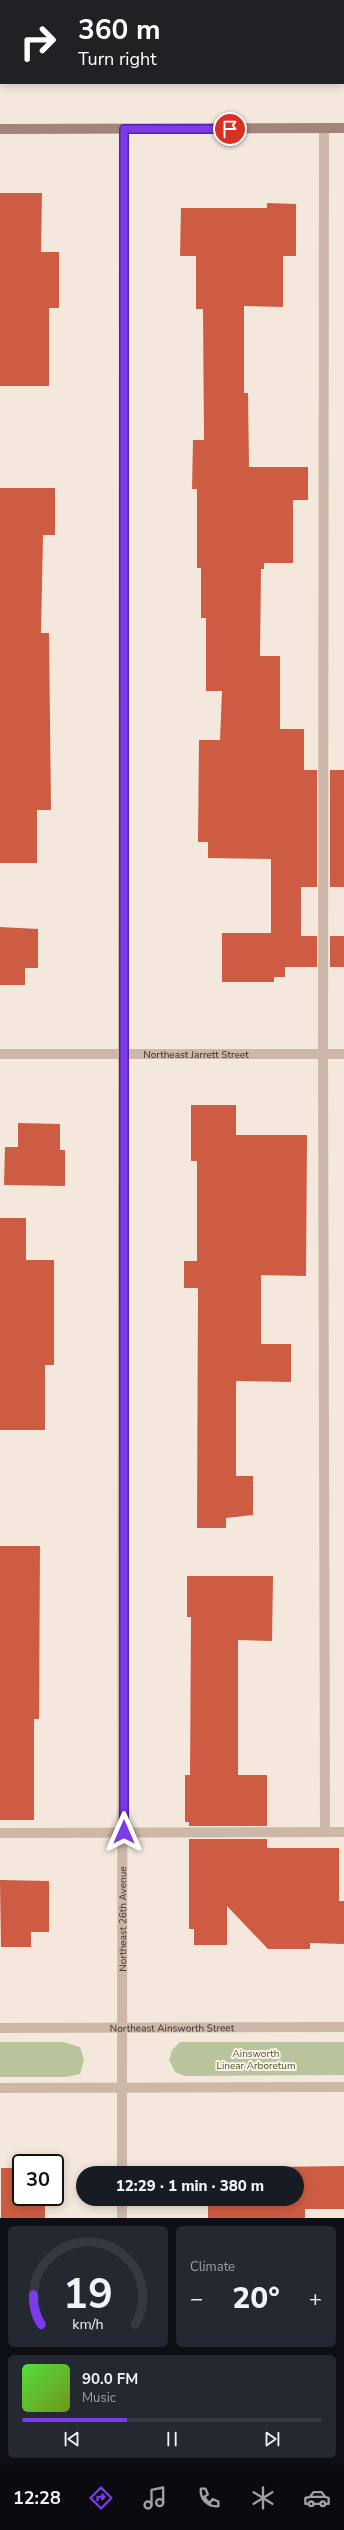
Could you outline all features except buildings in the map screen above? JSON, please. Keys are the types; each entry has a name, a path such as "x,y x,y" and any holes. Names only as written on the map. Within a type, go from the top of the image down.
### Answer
{"main road":[{"path":"0,129 344,128"}],"street":[{"path":"324,128 322,1054 325,1832"},
{"name":"Northeast 26th Avenue","path":"122,2166 124,1832 124,129"},
{"name":"Northeast Jarrett Street","path":"0,1054 344,1054"},
{"path":"0,1833 344,1832"},
{"name":"Northeast Ainsworth Street","path":"0,2028 344,2027"},
{"path":"0,2088 344,2087"},
{"path":"122,2206 122,2218"}],"green space":[{"path":"0,2042 63,2042 80,2047 84,2060 80,2074 66,2077 0,2077"},
{"name":"Ainsworth Linear Arboretum","path":"180,2042 344,2042 344,2075 185,2076 175,2072 169,2060 172,2050"}],"route":[{"path":"124,1832 124,129 230,129"}]}
